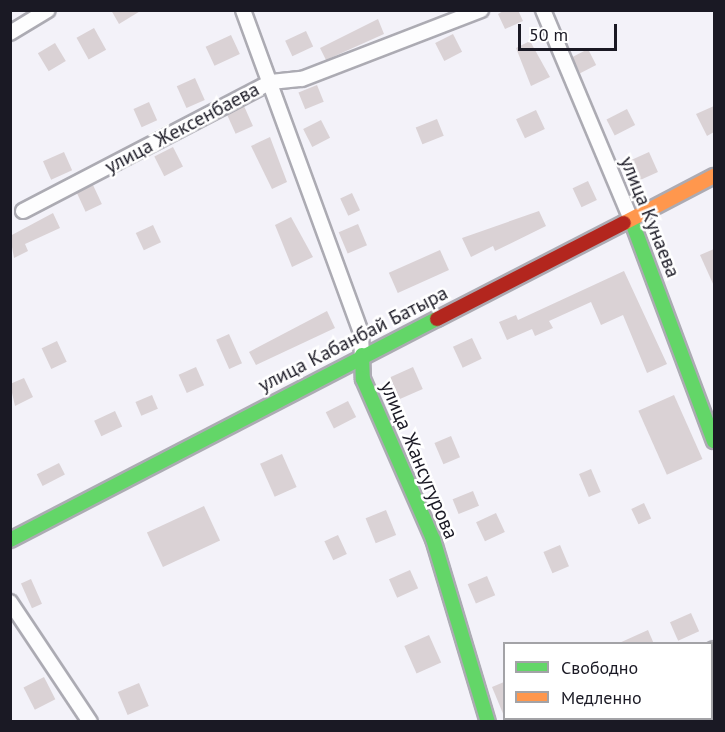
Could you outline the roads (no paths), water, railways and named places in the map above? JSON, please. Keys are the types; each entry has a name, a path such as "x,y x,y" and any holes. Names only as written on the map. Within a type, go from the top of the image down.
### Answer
{"street":[{"path":"10,33 48,10"},
{"name":"улица Жансугурова","path":"243,10 361,332 363,378 433,539 488,722"},
{"name":"улица Жексенбаева","path":"23,211 270,82 302,79 481,10"},
{"name":"улица Кунаева","path":"543,10 632,222 714,441"},
{"name":"улица Кабанбай Батыра","path":"10,540 362,355 632,222 714,176"},
{"path":"10,602 90,722"}]}
